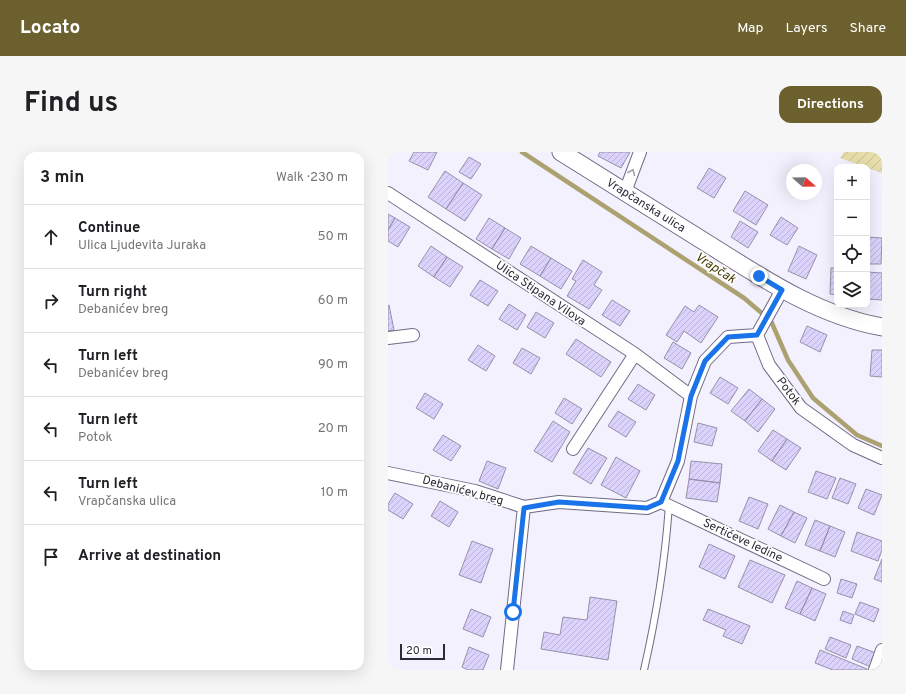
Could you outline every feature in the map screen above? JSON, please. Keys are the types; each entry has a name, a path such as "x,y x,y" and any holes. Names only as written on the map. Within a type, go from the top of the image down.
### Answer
{"main road":[{"name":"Vrapčanska ulica","path":"561,152 782,290 862,324 882,327"}],"street":[{"path":"624,192 640,152"},
{"name":"Ulica Stipana Vilova","path":"388,193 635,354 691,396"},
{"path":"665,503 678,461 691,396 705,361 728,337 757,335 771,307 782,290"},
{"path":"388,338 413,335"},
{"name":"Potok","path":"757,335 769,365 801,408 853,445 882,458"},
{"path":"573,449 635,354"},
{"name":"Debanićev breg","path":"388,472 475,491 524,508 559,502 647,508 665,503"},
{"name":"Sertićeve ledine","path":"665,503 824,579"},
{"path":"507,670 524,508"},
{"path":"875,670 882,650"}],"lane":[{"path":"644,670 658,606 665,559 665,503"}],"shaded area":[{"path":"844,152 882,152 882,173 870,169 870,164 857,164 840,158"}],"building":[{"path":"414,152 437,152 428,170 409,161"},
{"path":"600,152 630,152 621,168 598,156"},
{"path":"469,157 481,164 471,179 459,172"},
{"path":"709,168 726,178 714,198 697,188"},
{"path":"445,171 463,183 446,209 428,197"},
{"path":"463,183 482,195 465,221 446,209"},
{"path":"745,191 768,205 756,225 733,211"},
{"path":"388,214 395,218 388,230"},
{"path":"781,217 798,228 787,245 770,235"},
{"path":"395,218 410,227 398,247 388,241 388,230"},
{"path":"489,218 505,228 492,249 476,239"},
{"path":"740,221 758,232 748,248 731,237"},
{"path":"505,228 521,238 509,259 492,249"},
{"path":"870,237 882,238 881,264 870,264"},
{"path":"431,246 447,257 434,277 418,266"},
{"path":"531,246 551,258 540,276 520,264"},
{"path":"799,246 817,255 806,279 788,271"},
{"path":"447,257 463,267 450,287 434,277"},
{"path":"551,258 572,271 561,289 540,276"},
{"path":"583,260 602,272 594,285 602,290 589,309 567,296 576,281 572,279"},
{"path":"831,268 834,268 834,295 830,294"},
{"path":"870,272 882,273 882,300 870,299"},
{"path":"480,280 498,291 488,306 470,295"},
{"path":"612,300 630,311 620,326 602,315"},
{"path":"509,304 526,315 517,330 499,319"},
{"path":"389,305 394,330 388,331 388,306"},
{"path":"699,305 718,317 701,343 684,331 677,342 666,335 685,306 694,312"},
{"path":"536,312 554,323 545,338 527,327"},
{"path":"807,326 827,335 820,352 800,342"},
{"path":"576,339 611,362 601,377 566,354"},
{"path":"673,342 691,353 682,369 664,358"},
{"path":"478,345 495,356 486,371 468,360"},
{"path":"522,348 540,358 531,374 513,363"},
{"path":"872,350 882,350 882,377 870,376"},
{"path":"720,377 738,388 728,404 710,393"},
{"path":"638,384 655,395 646,410 628,399"},
{"path":"749,389 762,399 745,421 731,411"},
{"path":"425,393 443,404 434,419 416,408"},
{"path":"564,398 582,409 572,424 555,413"},
{"path":"762,399 775,409 758,432 745,421"},
{"path":"618,411 636,422 626,437 608,426"},
{"path":"553,421 570,432 552,462 534,451"},
{"path":"698,423 717,428 712,446 694,442"},
{"path":"773,430 787,439 772,461 758,451"},
{"path":"443,435 461,446 451,461 433,450"},
{"path":"787,439 801,448 786,470 772,461"},
{"path":"588,448 607,458 591,484 573,473"},
{"path":"616,457 640,471 626,498 601,485"},
{"path":"487,461 506,468 498,489 479,481"},
{"path":"691,461 722,464 720,483 689,479"},
{"path":"816,471 836,478 827,499 808,492"},
{"path":"840,478 856,484 848,504 832,498"},
{"path":"689,479 720,483 717,502 686,498"},
{"path":"866,489 882,495 874,515 858,508"},
{"path":"395,493 413,504 403,519 388,510 388,504"},
{"path":"749,497 768,504 758,529 739,521"},
{"path":"440,501 458,512 449,527 431,516"},
{"path":"780,505 794,512 781,536 768,529"},
{"path":"794,512 807,518 795,543 781,536"},
{"path":"815,520 830,526 820,551 805,545"},
{"path":"830,526 845,532 835,557 820,551"},
{"path":"857,532 882,541 882,550 878,561 851,551"},
{"path":"472,541 493,549 481,583 459,575"},
{"path":"709,544 735,556 725,579 699,567"},
{"path":"882,559 882,582 874,579"},
{"path":"750,560 785,575 772,603 738,587"},
{"path":"841,579 857,584 852,598 837,593"},
{"path":"797,581 812,588 800,614 785,608"},
{"path":"812,588 826,594 815,621 800,614"},
{"path":"590,597 617,601 608,660 541,649 544,632 560,635 563,617 587,620"},
{"path":"860,602 879,609 874,622 855,614"},
{"path":"471,609 491,617 483,637 463,629"},
{"path":"708,609 750,626 742,644 723,636 726,630 703,620"},
{"path":"843,611 854,615 851,624 840,620"},
{"path":"830,637 851,645 846,658 825,649"},
{"path":"857,646 876,653 871,667 852,659"},
{"path":"469,647 489,655 483,670 468,670 462,667"},
{"path":"820,650 867,670 833,670 815,663"}],"waterway":[{"name":"Vrapčak","path":"522,152 744,298 771,321 788,360 813,398 857,435 882,446"}],"route":[{"path":"513,612 524,508 559,502 647,508 661,502 678,461 691,396 705,361 728,337 757,335 771,307 782,290 759,276"}]}
